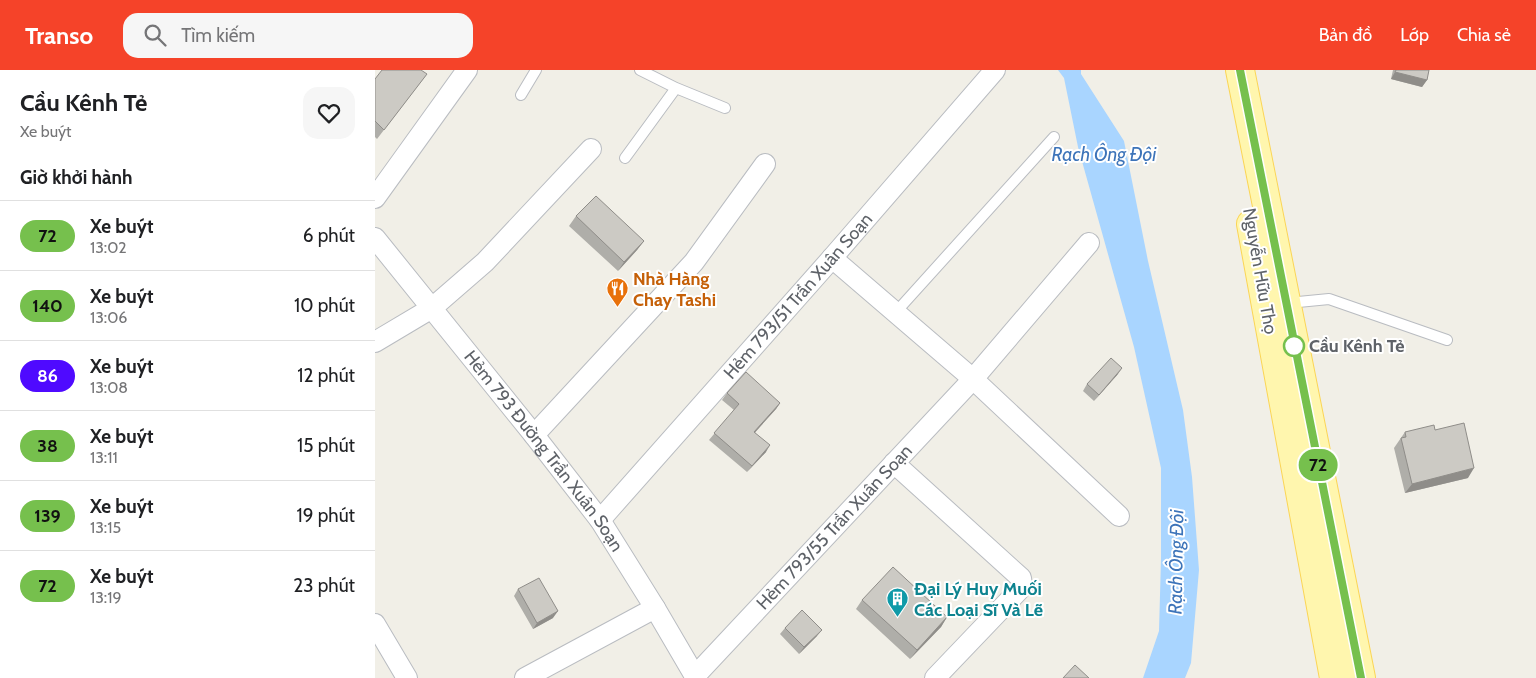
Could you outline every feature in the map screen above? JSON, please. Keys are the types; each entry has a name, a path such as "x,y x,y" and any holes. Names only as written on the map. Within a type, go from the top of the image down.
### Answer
{"main road":[{"name":"Nguyễn Hữu Thọ","path":"1222,70 1334,678"},
{"name":"Nguyễn Hữu Thọ","path":"1240,70 1361,678"}],"street":[{"path":"375,198 467,70"},
{"name":"Hẻm 793/51 Trần Xuân Soạn","path":"600,520 832,258 995,70"},
{"path":"375,342 432,308 485,262 591,149"},
{"path":"534,435 694,262 765,164"},
{"name":"Hẻm 793 Đường Trần Xuân Soạn","path":"375,238 600,520 695,677"},
{"name":"Hẻm 793/55 Trần Xuân Soạn","path":"695,677 973,379 1089,243"},
{"path":"832,258 973,379 1119,516"},
{"path":"894,463 1021,578 1022,587 935,678"},
{"path":"525,678 655,608"},
{"path":"375,624 407,678"}],"lane":[{"path":"521,95 536,70"},
{"path":"640,70 675,88 725,108"},
{"path":"625,158 675,88"},
{"path":"895,312 1054,137"},
{"path":"1286,304 1329,299 1447,340"}],"water":[{"name":"Rạch Ông Đội","path":"1058,70 1081,70 1081,74 1124,141 1148,261 1183,410 1192,477 1199,570 1191,663 1185,678 1143,678 1159,631 1161,468 1134,347 1078,147 1064,78"}],"building":[{"path":"382,70 421,70 427,74 384,130 375,121 375,79"},
{"path":"1396,70 1429,70 1427,80 1395,72"},
{"path":"596,196 644,241 624,262 576,216"},
{"path":"1111,358 1122,368 1099,395 1087,384"},
{"path":"746,372 780,403 754,432 770,445 752,466 714,433 739,404 727,393"},
{"path":"1464,423 1474,468 1412,484 1401,438 1406,437 1405,432 1434,425 1435,430"},
{"name":"Đại Lý Huy Muối Các Loại Sĩ Và Lẽ","path":"893,567 947,617 917,650 862,600"},
{"path":"539,578 558,611 537,623 518,589"},
{"path":"802,610 822,630 804,647 785,628"},
{"path":"1075,665 1089,678 1063,678"}],"bus line":[{"name":"72","path":"1240,70 1361,678"}],"place":[{"name":"Nhà Hàng Chay Tashi","path":"617,308"},
{"name":"Cầu Kênh Tẻ","path":"1294,346"},
{"name":"Đại Lý Huy Muối Các Loại Sĩ Và Lẽ","path":"898,618"}]}
